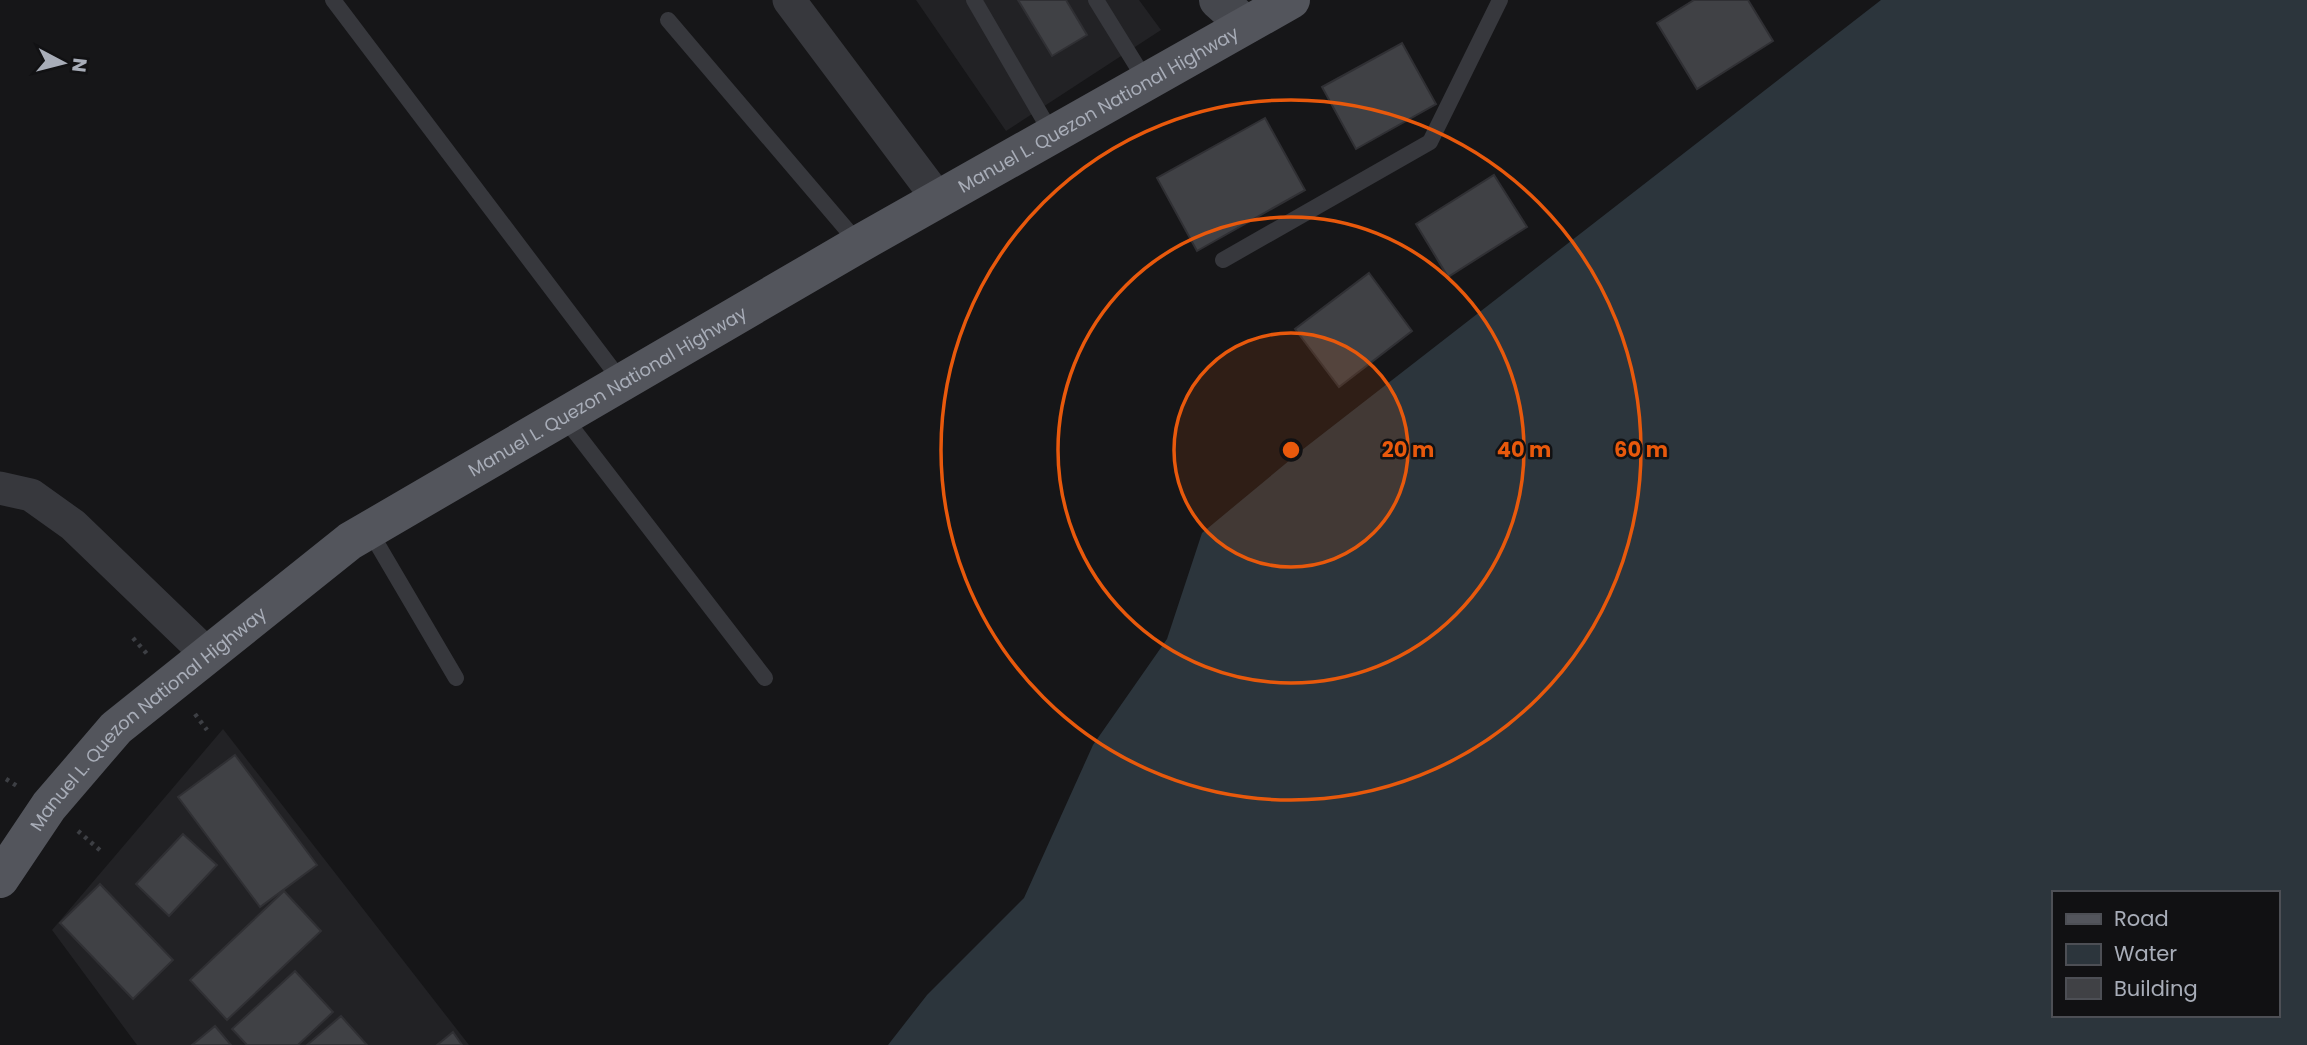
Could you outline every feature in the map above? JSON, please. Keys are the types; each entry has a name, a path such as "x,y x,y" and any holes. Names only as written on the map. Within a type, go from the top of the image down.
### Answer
{"main road":[{"path":"1218,0 1247,25"},
{"name":"Manuel L. Quezon National Highway","path":"0,879 49,806 116,728 350,541 859,244 1292,0"}],"street":[{"path":"789,0 939,200"},
{"path":"0,488 31,495 73,526 208,655"}],"lane":[{"path":"333,0 622,382"},
{"path":"974,0 1052,134"},
{"path":"1096,0 1146,81"},
{"path":"1223,260 1430,142 1500,0"},
{"path":"668,20 859,244"},
{"path":"563,416 765,678"},
{"path":"369,530 456,678"}],"shaded area":[{"path":"916,0 1139,0 1161,30 1006,131"},
{"path":"223,729 469,1045 137,1045 52,930"}],"water":[{"path":"1881,0 2307,0 2307,1045 888,1045 927,995 1024,898 1093,745 1167,639 1202,533 1302,450"}],"building":[{"path":"1018,0 1066,0 1087,35 1052,56"},
{"path":"1694,0 1748,0 1773,41 1697,89 1657,23"},
{"path":"1402,43 1436,104 1356,149 1322,87"},
{"path":"1265,118 1305,190 1197,251 1157,178"},
{"path":"1494,175 1527,227 1448,277 1416,224"},
{"path":"1369,273 1412,331 1339,387 1295,329"},
{"path":"235,755 317,865 260,907 178,797"},
{"path":"183,834 217,865 169,916 136,884"},
{"path":"100,884 173,960 133,999 60,923"},
{"path":"284,891 321,931 227,1020 190,980"},
{"path":"295,971 333,1012 298,1045 247,1045 232,1029"},
{"path":"341,1016 367,1045 307,1045"},
{"path":"215,1026 231,1045 192,1045"},
{"path":"453,1032 462,1045 437,1045"}]}
